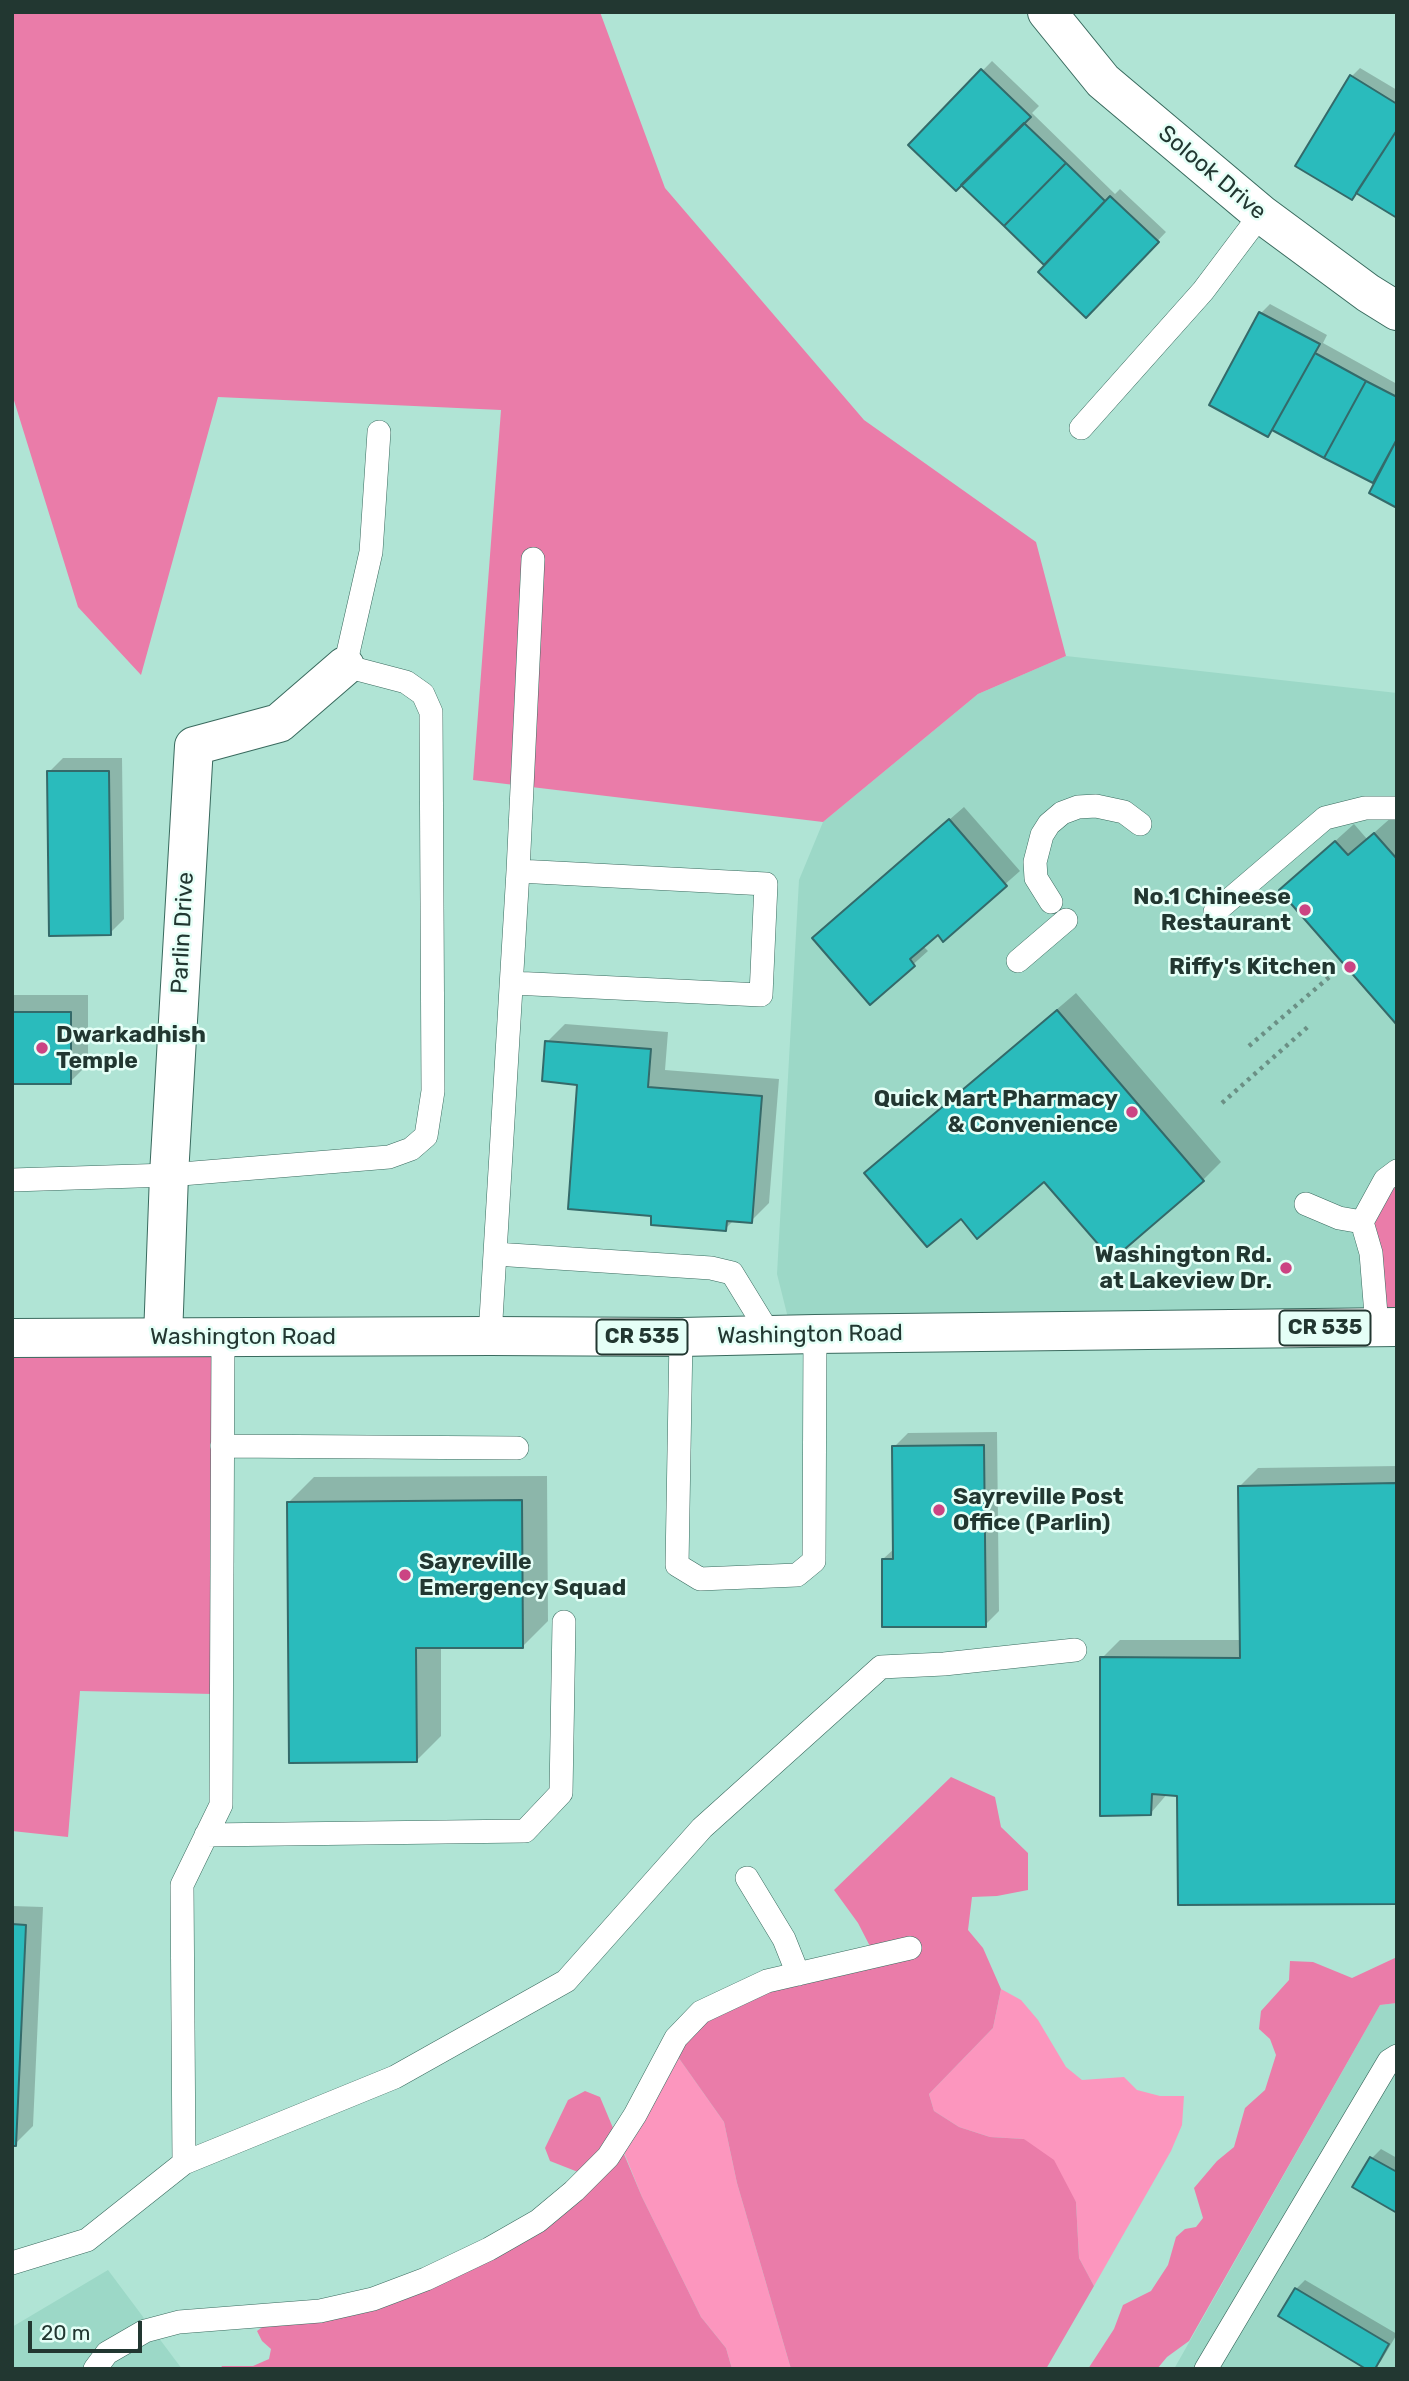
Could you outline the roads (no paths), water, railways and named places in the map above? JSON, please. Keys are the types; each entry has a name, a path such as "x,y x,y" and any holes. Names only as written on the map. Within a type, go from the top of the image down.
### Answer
{"main road":[{"name":"Solook Drive","path":"1047,12 1103,81 1261,214 1367,293 1397,311"},
{"name":"Parlin Drive","path":"163,1337 169,1175 194,746 279,723 345,666"},
{"name":"Washington Road","path":"12,1338 681,1337 1387,1327"}],"lane":[{"path":"1081,428 1203,292 1261,214"},
{"path":"12,1180 169,1175 389,1157 411,1149 426,1136 433,1091 431,712 423,694 406,682 345,666 371,552 379,432"},
{"path":"490,1336 512,983 533,559"},
{"path":"1051,902 1036,878 1035,862 1042,835 1049,824 1062,813 1078,807 1096,806 1124,812 1140,824"},
{"path":"1215,912 1325,818 1365,808 1397,808"},
{"path":"512,983 761,995 766,884 517,871"},
{"path":"1018,961 1066,920"},
{"path":"1387,1327 1362,1222 1385,1180 1397,1171"},
{"path":"1306,1204 1339,1218 1362,1222"},
{"path":"495,1254 710,1268 732,1273 770,1335"},
{"path":"681,1337 677,1565 700,1579 797,1575 814,1561 816,1334"},
{"path":"184,2163 182,1885 221,1805 223,1337"},
{"path":"222,1446 517,1448"},
{"path":"206,1835 525,1831 561,1793 564,1622"},
{"path":"12,2263 87,2240 184,2163 395,2077 566,1981 702,1828 881,1667 944,1664 1075,1650"},
{"path":"747,1878 784,1939 798,1974"},
{"path":"103,2364 145,2331 179,2322 320,2311 373,2299 426,2279 489,2249 538,2221 574,2192 608,2157 635,2115 676,2038 701,2012 767,1980 910,1948"},
{"path":"1206,2369 1389,2061 1397,2056"}],"place":[{"name":"No.1 Chineese Restaurant","path":"1305,910"},
{"name":"Riffy's Kitchen","path":"1350,967"},
{"name":"Dwarkadhish Temple","path":"42,1048"},
{"name":"Quick Mart Pharmacy & Convenience","path":"1132,1112"},
{"name":"Washington Rd. at Lakeview Dr.","path":"1286,1268"},
{"name":"Sayreville Post Office (Parlin)","path":"939,1510"},
{"name":"Sayreville Emergency Squad","path":"405,1575"}]}
